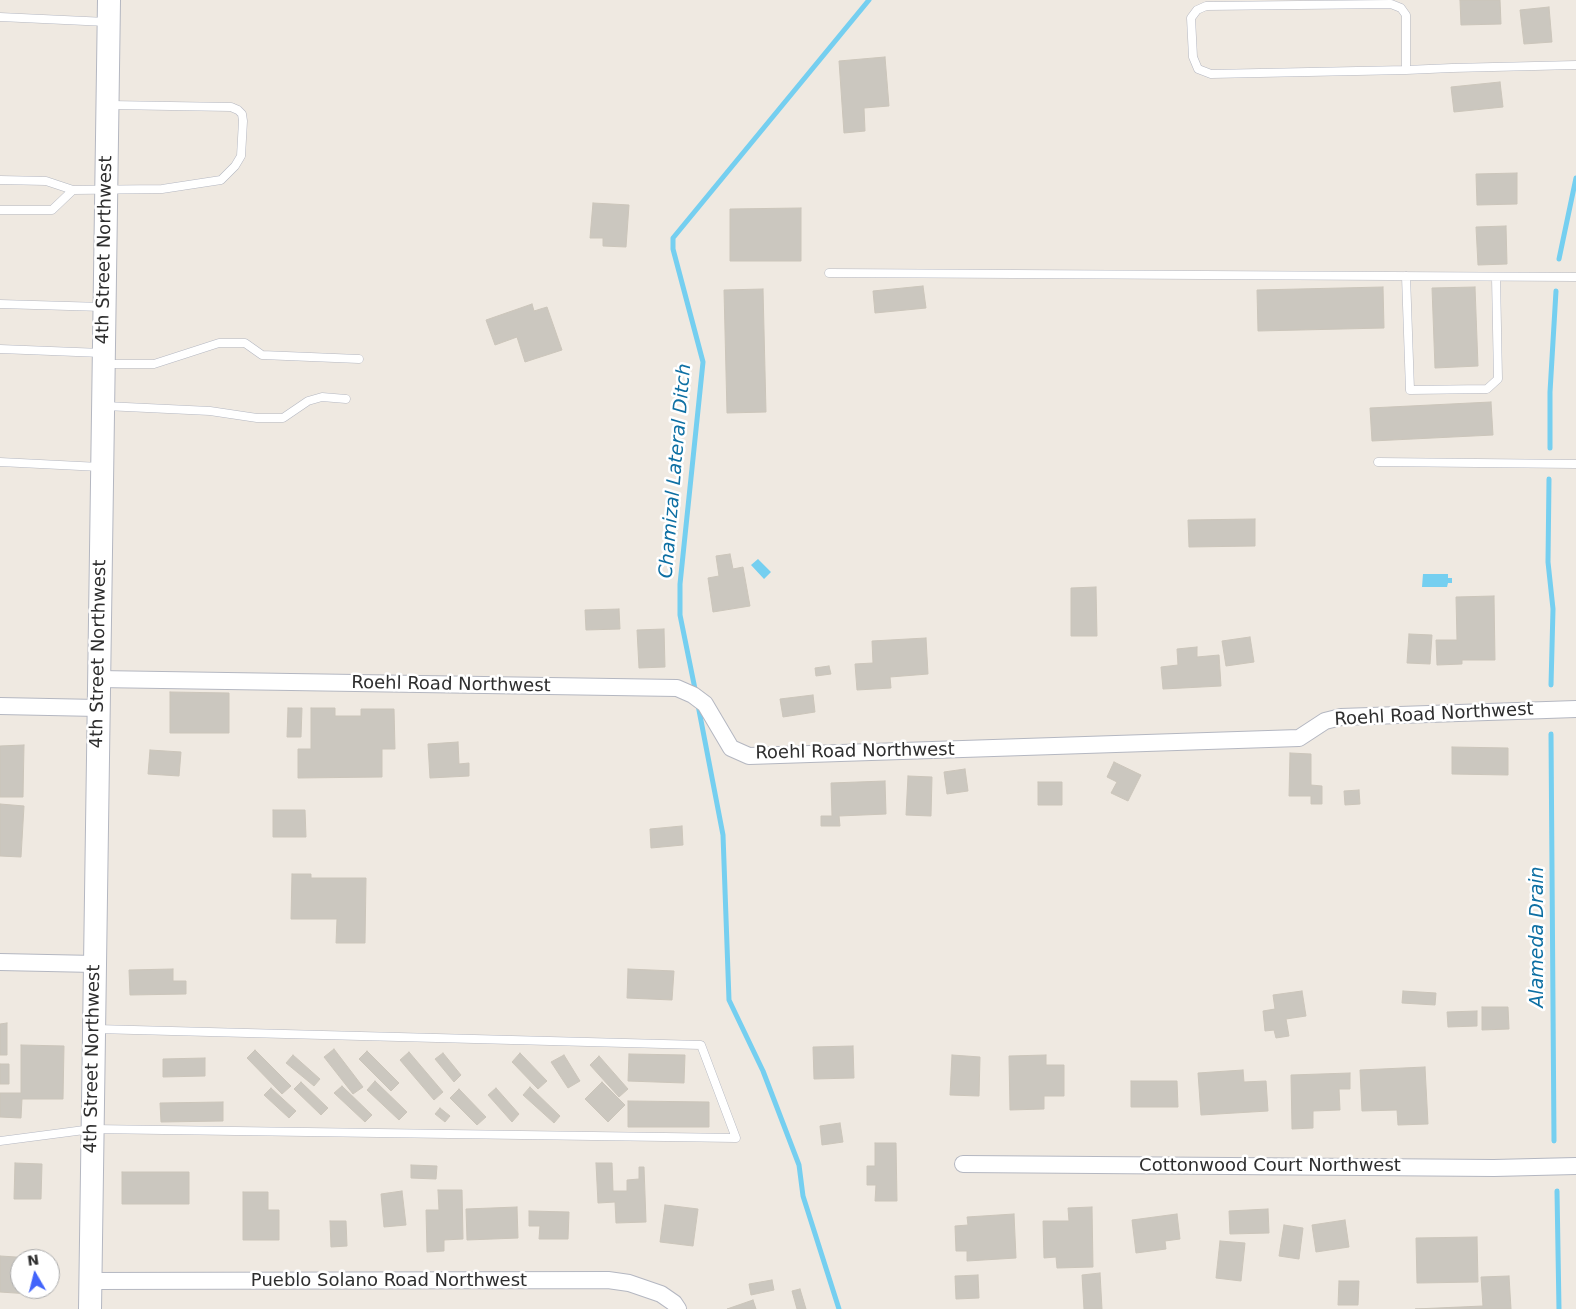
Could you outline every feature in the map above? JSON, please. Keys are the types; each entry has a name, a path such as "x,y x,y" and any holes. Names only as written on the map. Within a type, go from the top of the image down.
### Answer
{"main road":[{"name":"4th Street Northwest","path":"90,1309 109,11"}],"street":[{"name":"Roehl Road Northwest","path":"98,679 676,688 693,695 705,704 731,748 749,756 1299,738 1325,721 1341,717 1576,709"},
{"path":"0,706 98,708"},
{"path":"0,962 94,964"},
{"name":"Cottonwood Court Northwest","path":"963,1164 1494,1168 1576,1166"},
{"name":"Pueblo Solano Road Northwest","path":"91,1281 608,1280 628,1283 661,1294 674,1303 678,1309"}],"lane":[{"path":"1406,70 1406,15 1401,8 1391,4 1206,6 1197,10 1191,18 1193,57 1198,69 1211,74 1406,70 1576,66"},
{"path":"0,18 109,11"},
{"path":"0,180 46,181 74,190 187,187 221,180 241,156 242,114 231,108 108,105"},
{"path":"0,210 52,210 74,190"},
{"path":"829,273 1576,277"},
{"path":"1406,276 1410,390 1487,390 1498,379 1496,277"},
{"path":"0,304 104,307"},
{"path":"0,349 154,364 219,343 245,343 262,355 359,359"},
{"path":"103,406 202,410 257,418 283,418 308,401 322,397 346,398"},
{"path":"0,462 102,467"},
{"path":"1378,462 1576,464"},
{"path":"0,1141 92,1129 736,1138 701,1045 94,1029"}],"water":[{"path":"758,559 771,572 764,579 751,565"},
{"path":"1423,574 1448,574 1448,578 1452,578 1452,583 1448,583 1447,587 1422,587"}],"building":[{"path":"1460,0 1500,0 1501,24 1461,25"},
{"path":"1549,7 1552,42 1524,44 1520,10"},
{"path":"885,57 889,106 864,108 865,131 844,133 839,61"},
{"path":"1500,82 1503,107 1454,112 1451,87"},
{"path":"1517,173 1517,204 1477,205 1476,174"},
{"path":"593,203 629,205 626,247 603,246 603,238 590,238"},
{"path":"801,208 801,261 730,261 730,209"},
{"path":"1506,226 1507,264 1478,265 1476,227"},
{"path":"923,286 926,308 875,313 873,291"},
{"path":"1383,287 1384,328 1258,331 1257,290"},
{"path":"1475,287 1478,366 1435,368 1432,288"},
{"path":"763,289 766,412 727,413 724,290"},
{"path":"532,304 534,311 547,307 562,350 525,362 517,337 495,345 486,320"},
{"path":"1491,402 1493,435 1372,441 1370,408"},
{"path":"1255,519 1255,546 1189,547 1188,520"},
{"path":"730,554 733,569 743,567 750,606 713,612 708,578 719,576 716,556"},
{"path":"1096,587 1097,636 1071,636 1071,588"},
{"path":"1494,596 1495,660 1462,660 1462,664 1437,665 1436,640 1457,640 1456,597"},
{"path":"619,609 620,629 586,630 585,610"},
{"path":"664,629 665,667 639,668 637,630"},
{"path":"1409,634 1432,635 1430,664 1407,663"},
{"path":"1250,637 1254,662 1226,666 1222,641"},
{"path":"926,638 928,674 890,677 891,688 857,690 855,664 873,663 872,641"},
{"path":"1197,647 1197,657 1219,655 1221,686 1163,689 1161,667 1178,665 1177,649"},
{"path":"829,666 831,674 816,676 815,668"},
{"path":"170,692 229,693 229,733 170,733"},
{"path":"813,695 815,712 783,717 780,699"},
{"path":"288,708 302,708 301,737 287,737"},
{"path":"311,708 335,708 335,716 361,716 361,709 394,709 395,749 382,749 382,777 298,778 298,749 311,749"},
{"path":"458,742 459,764 469,763 469,776 430,778 428,744"},
{"path":"24,745 23,797 0,797 0,746"},
{"path":"1452,747 1508,748 1508,775 1452,774"},
{"path":"150,750 181,752 179,776 148,774"},
{"path":"1290,753 1311,754 1311,785 1322,786 1322,804 1311,804 1311,796 1289,796"},
{"path":"1114,762 1141,775 1128,801 1111,793 1117,782 1107,777"},
{"path":"965,769 968,791 947,794 944,772"},
{"path":"908,776 932,777 931,816 906,815"},
{"path":"885,781 886,814 839,816 840,826 821,826 821,816 832,816 831,783"},
{"path":"1038,782 1062,782 1062,805 1038,805"},
{"path":"1359,790 1360,804 1345,805 1344,791"},
{"path":"0,804 24,806 21,857 0,856"},
{"path":"273,810 305,810 306,837 273,837"},
{"path":"682,826 683,845 651,848 650,829"},
{"path":"292,874 311,874 311,878 366,878 365,943 336,943 337,919 291,919"},
{"path":"173,969 173,981 186,981 186,994 130,995 129,970"},
{"path":"628,969 674,971 672,1000 627,998"},
{"path":"1302,991 1306,1016 1286,1019 1289,1036 1276,1038 1274,1030 1265,1031 1263,1011 1275,1009 1273,995"},
{"path":"1403,991 1436,993 1435,1005 1402,1003"},
{"path":"1482,1007 1508,1007 1509,1029 1482,1030"},
{"path":"1477,1011 1477,1026 1448,1027 1447,1012"},
{"path":"7,1023 7,1055 0,1055 0,1024"},
{"path":"21,1045 64,1046 63,1099 22,1099 21,1118 0,1117 0,1093 21,1093"},
{"path":"853,1046 854,1078 814,1079 813,1047"},
{"path":"334,1049 363,1087 353,1094 324,1057"},
{"path":"255,1050 291,1086 282,1094 247,1058"},
{"path":"367,1051 399,1083 391,1091 359,1059"},
{"path":"409,1052 443,1092 434,1100 400,1060"},
{"path":"443,1053 461,1075 454,1082 435,1059"},
{"path":"520,1053 547,1081 538,1089 512,1062"},
{"path":"629,1054 685,1055 684,1083 628,1081"},
{"path":"293,1055 320,1079 314,1086 286,1063"},
{"path":"564,1055 580,1081 568,1088 551,1062"},
{"path":"952,1055 980,1057 979,1096 950,1095"},
{"path":"1046,1055 1046,1065 1064,1065 1064,1096 1044,1096 1044,1109 1010,1110 1009,1056"},
{"path":"599,1056 628,1089 619,1097 590,1065"},
{"path":"205,1058 205,1076 163,1077 163,1059"},
{"path":"0,1064 9,1064 9,1084 0,1084"},
{"path":"1425,1067 1428,1124 1398,1125 1397,1110 1362,1111 1360,1070"},
{"path":"1243,1070 1244,1082 1266,1081 1268,1111 1201,1115 1198,1073"},
{"path":"1350,1073 1350,1089 1339,1089 1340,1110 1313,1111 1313,1128 1292,1129 1291,1075"},
{"path":"375,1081 407,1112 399,1120 367,1090"},
{"path":"1131,1081 1177,1081 1178,1107 1131,1107"},
{"path":"301,1082 328,1108 321,1115 294,1089"},
{"path":"602,1082 625,1105 608,1122 585,1099"},
{"path":"342,1086 372,1115 365,1122 334,1093"},
{"path":"530,1087 560,1116 554,1123 523,1095"},
{"path":"271,1088 296,1111 289,1118 264,1095"},
{"path":"496,1088 519,1114 512,1122 488,1095"},
{"path":"459,1089 486,1117 477,1125 450,1098"},
{"path":"628,1101 709,1102 709,1127 628,1127"},
{"path":"223,1102 223,1121 161,1122 160,1103"},
{"path":"440,1108 450,1116 445,1122 435,1114"},
{"path":"840,1123 843,1142 822,1145 820,1126"},
{"path":"875,1143 896,1143 897,1201 875,1201 876,1185 867,1185 867,1166 875,1166"},
{"path":"15,1163 42,1164 41,1199 14,1199"},
{"path":"596,1163 612,1163 613,1191 627,1191 627,1180 639,1179 639,1167 644,1167 646,1222 616,1223 615,1202 598,1203"},
{"path":"411,1165 437,1166 436,1179 411,1178"},
{"path":"122,1172 189,1172 189,1204 122,1204"},
{"path":"438,1190 462,1190 463,1239 444,1240 444,1251 427,1252 426,1210 439,1210"},
{"path":"402,1191 406,1225 384,1227 381,1194"},
{"path":"243,1192 268,1192 268,1210 279,1210 279,1240 243,1240"},
{"path":"665,1205 698,1209 693,1246 660,1242"},
{"path":"517,1207 518,1238 467,1240 466,1209"},
{"path":"1092,1207 1093,1267 1057,1268 1056,1257 1044,1258 1043,1221 1069,1221 1068,1208"},
{"path":"1268,1209 1269,1233 1230,1234 1229,1211"},
{"path":"529,1211 569,1212 568,1239 539,1239 540,1226 529,1226"},
{"path":"1014,1214 1016,1258 967,1261 967,1251 956,1251 955,1226 968,1225 967,1217"},
{"path":"1177,1214 1180,1239 1165,1241 1166,1249 1136,1253 1132,1220"},
{"path":"1345,1220 1349,1247 1316,1252 1312,1225"},
{"path":"330,1221 346,1221 347,1246 331,1247"},
{"path":"1284,1225 1303,1228 1299,1259 1279,1256"},
{"path":"1477,1237 1478,1282 1417,1283 1416,1238"},
{"path":"1220,1241 1245,1243 1241,1281 1216,1278"},
{"path":"0,1256 10,1257 10,1293 0,1292"},
{"path":"1100,1273 1102,1309 1084,1309 1082,1275"},
{"path":"978,1275 979,1298 956,1299 955,1276"},
{"path":"1509,1276 1511,1309 1415,1309 1483,1306 1481,1277"},
{"path":"772,1280 774,1290 751,1295 749,1284"},
{"path":"1339,1281 1359,1281 1358,1305 1338,1305"},
{"path":"800,1289 806,1309 797,1309 792,1291"},
{"path":"753,1300 756,1309 727,1309"}],"waterway":[{"name":"Chamizal Lateral Ditch","path":"695,689 680,615 680,584 703,362 673,249 673,238 869,0"},
{"name":"Alameda Drain","path":"1559,259 1576,178"},
{"name":"Alameda Drain","path":"1550,448 1550,392 1556,291"},
{"name":"Alameda Drain","path":"1549,479 1548,562 1553,609 1551,685"},
{"name":"Chamizal Lateral Ditch","path":"698,705 723,835 729,1000 763,1071 799,1165 803,1196 839,1309"},
{"name":"Alameda Drain","path":"1551,734 1554,1141"},
{"name":"Alameda Drain","path":"1557,1191 1559,1309"}]}
